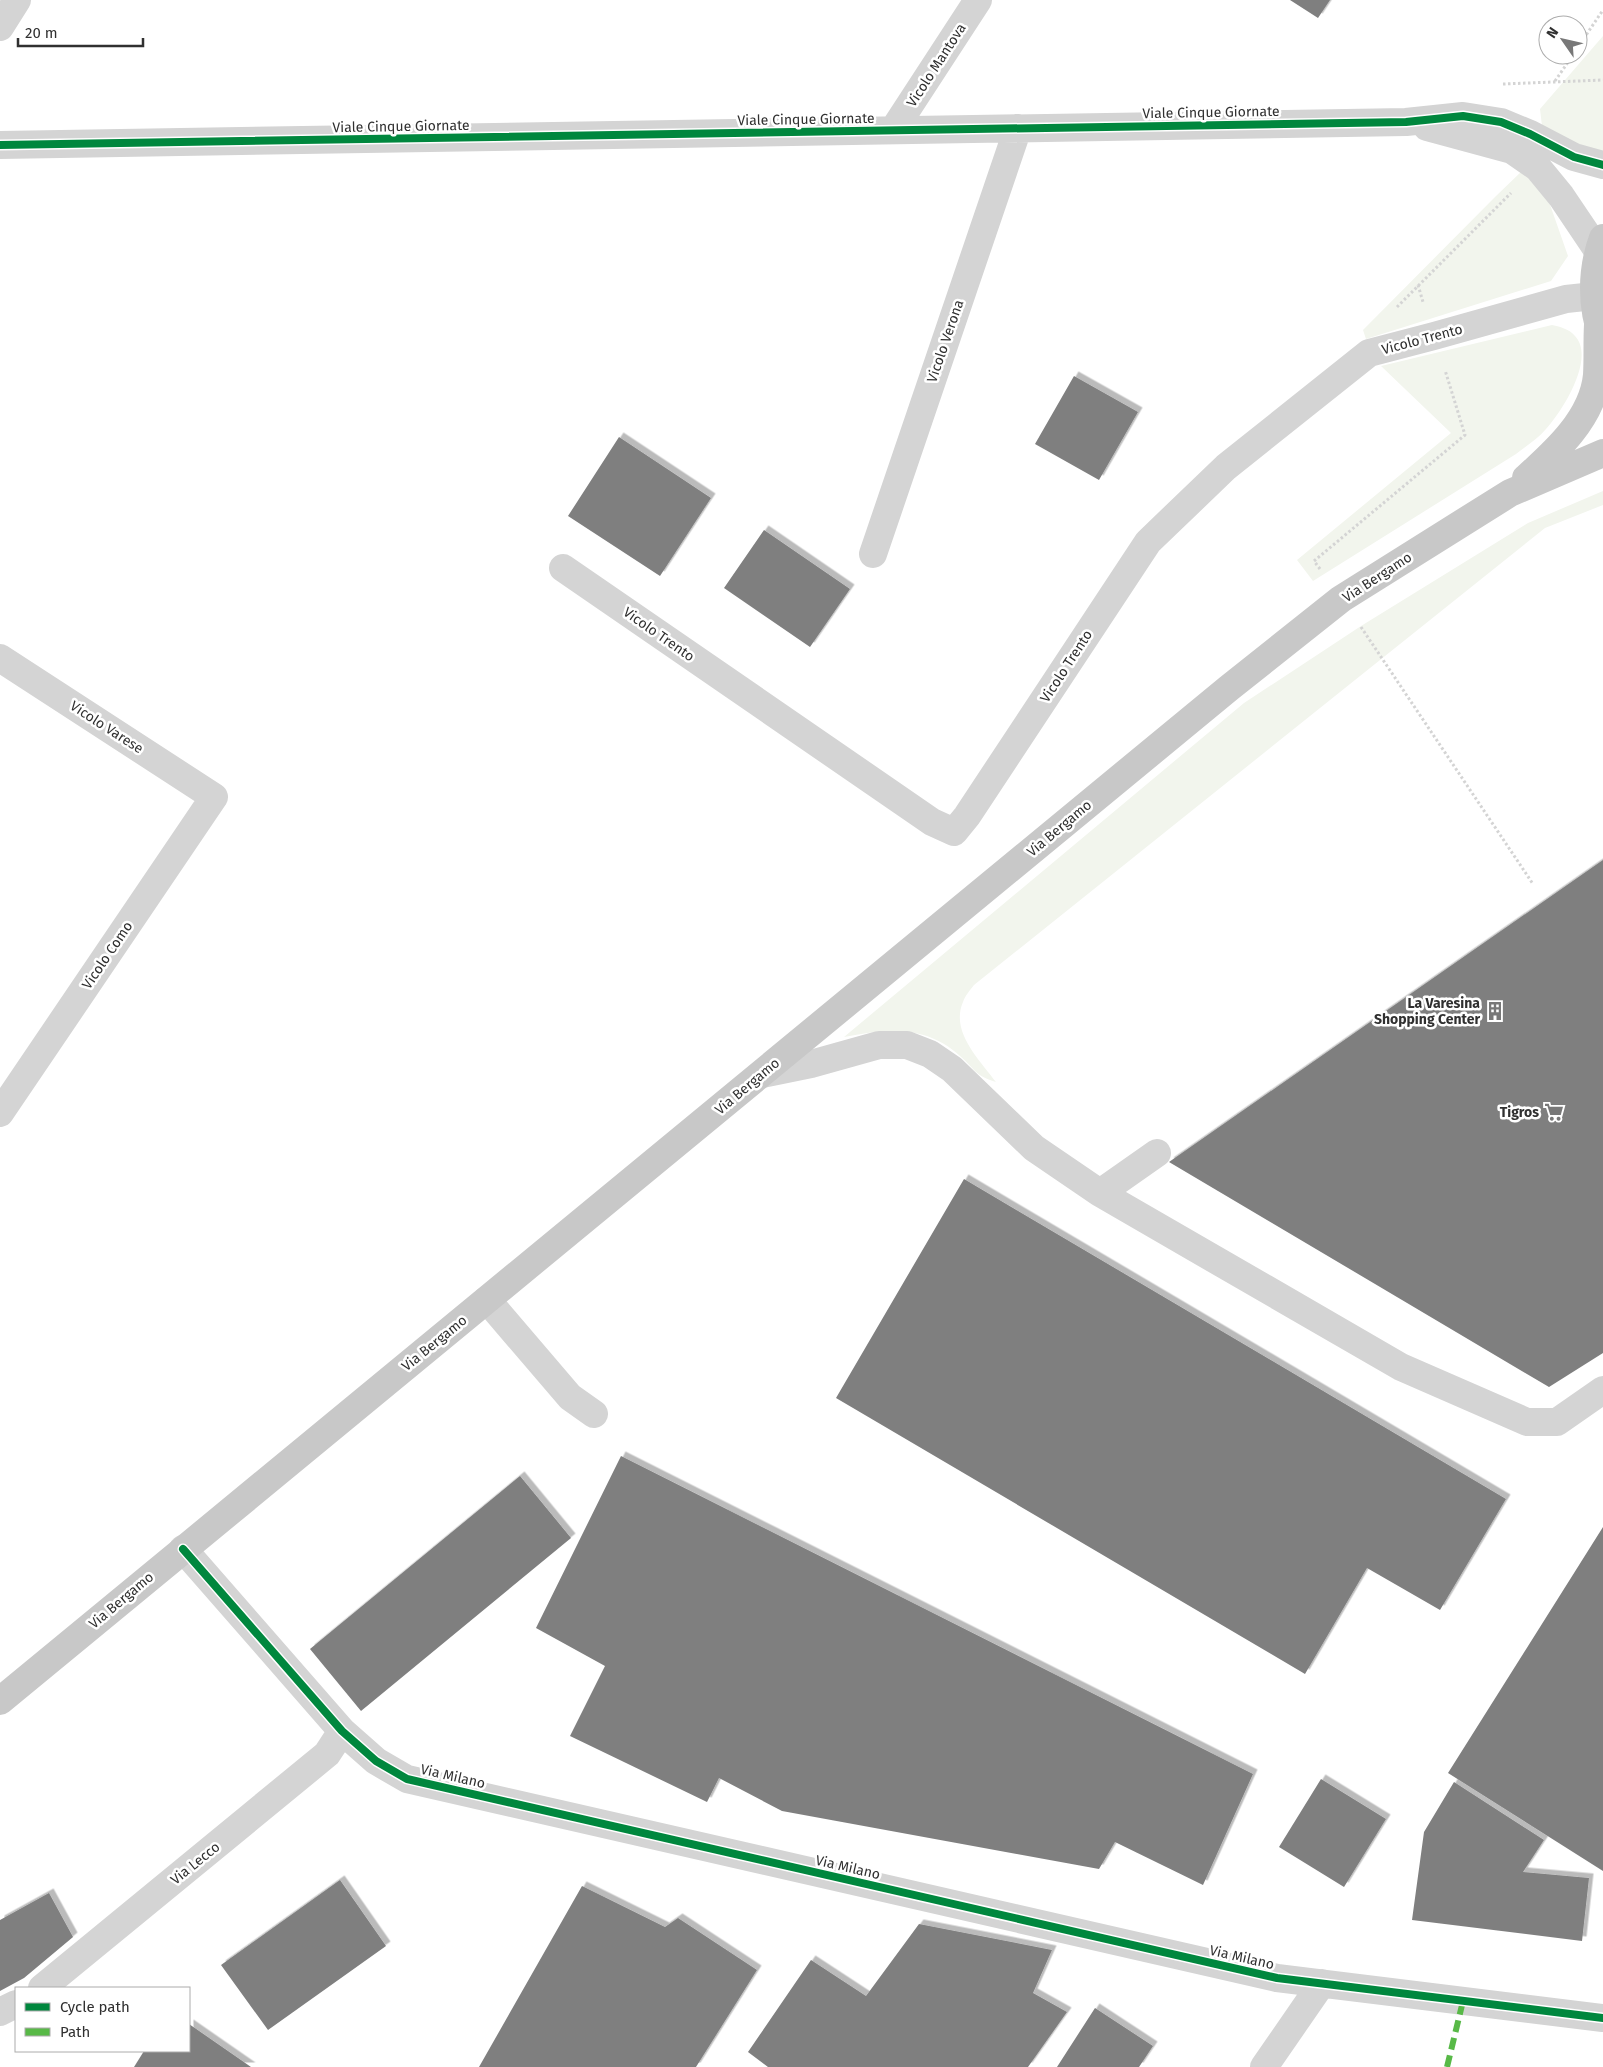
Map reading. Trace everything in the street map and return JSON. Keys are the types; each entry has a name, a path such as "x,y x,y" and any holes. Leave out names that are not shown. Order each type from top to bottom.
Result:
{"main road":[{"name":"Via Bergamo","path":"1510,493 1558,450 1579,422 1590,397 1597,377 1600,332 1594,296 1600,244"},
{"name":"Via Bergamo","path":"0,1701 1229,688 1341,599 1510,493 1603,453"}],"street":[{"path":"0,27 17,0"},
{"name":"Vicolo Mantova","path":"894,130 978,0"},
{"name":"Viale Cinque Giornate","path":"0,145 1406,122 1463,116 1501,122 1530,134 1574,157 1603,165"},
{"name":"Viale Cinque Giornate","path":"1406,122 1458,134 1512,150 1538,168 1600,244"},
{"name":"Vicolo Verona","path":"872,554 1018,128"},
{"name":"Vicolo Trento","path":"563,568 932,822 954,832 967,816 1148,542 1226,467 1369,352 1566,299 1594,296"},
{"name":"Vicolo Varese","path":"0,658 214,797"},
{"name":"Vicolo Como","path":"0,1113 214,797"},
{"path":"762,1074 811,1064 879,1045 907,1045 930,1054 952,1069 1034,1148 1100,1193 1401,1367 1527,1422 1558,1422 1603,1390"},
{"path":"1100,1193 1157,1153"},
{"path":"487,1300 570,1397 594,1414"},
{"name":"Via Milano","path":"183,1549 342,1731 376,1761 407,1779 1267,1976 1603,2018"},
{"name":"Via Lecco","path":"43,1987 327,1754 342,1731"},
{"path":"1264,2067 1322,1984"},
{"path":"0,2012 15,2004"}],"path":[{"path":"1588,32 1603,10"},
{"path":"1555,82 1566,65"}],"shaded area":[{"path":"1603,36 1603,152 1592,151 1542,126 1540,109 1578,65 1588,65 1588,53"},
{"path":"1522,171 1547,196 1568,256 1551,281 1366,339 1363,330"},
{"path":"1552,325 1567,330 1575,336 1580,346 1582,357 1579,371 1568,398 1543,433 1516,454 1313,581 1297,560 1451,433 1381,366"},
{"path":"1603,491 1603,505 1545,528 974,985 963,1002 960,1024 975,1055 996,1082 979,1074 960,1056 933,1038 919,1034 890,1031 844,1037 1244,703 1361,626 1528,523"}],"building":[{"path":"1290,0 1330,0 1318,18"},
{"path":"1074,376 1138,412 1099,480 1035,444"},
{"path":"619,437 711,498 660,576 568,516"},
{"path":"764,530 850,589 810,647 724,588"},
{"name":"La Varesina Shopping Center","path":"1603,860 1603,1353 1549,1387 1169,1162"},
{"path":"964,1179 1506,1499 1440,1610 1367,1568 1305,1674 836,1398"},
{"path":"621,1456 1253,1774 1203,1885 1115,1842 1099,1869 782,1811 719,1778 707,1802 570,1736 605,1666 536,1628"},
{"path":"520,1476 571,1538 361,1711 310,1649"},
{"path":"1603,1527 1603,1871 1448,1773"},
{"path":"1321,1779 1386,1819 1344,1887 1279,1847"},
{"path":"1454,1782 1544,1840 1523,1872 1589,1878 1582,1941 1412,1920 1424,1832"},
{"path":"340,1880 386,1946 268,2030 221,1965"},
{"path":"582,1886 665,1927 678,1918 757,1970 696,2067 479,2067"},
{"path":"49,1893 73,1937 24,1978 0,1991 0,1920"},
{"path":"919,1924 1052,1950 1033,1993 1067,2012 1028,2067 768,2067 748,2052 811,1960 866,1996"},
{"path":"1095,2008 1153,2046 1139,2067 1057,2067"},
{"path":"190,2025 251,2067 134,2067 143,2052 190,2052"}],"marked path":[{"path":"1447,2067 1463,2001"}],"cycle path":[{"path":"0,145 1406,122 1463,116 1501,122 1530,134 1574,157 1603,165"},
{"path":"183,1549 342,1731 376,1761 407,1779 1277,1978 1603,2018"}],"place":[{"name":"La Varesina Shopping Center","path":"1495,1011"},
{"name":"Tigros","path":"1554,1112"}]}
